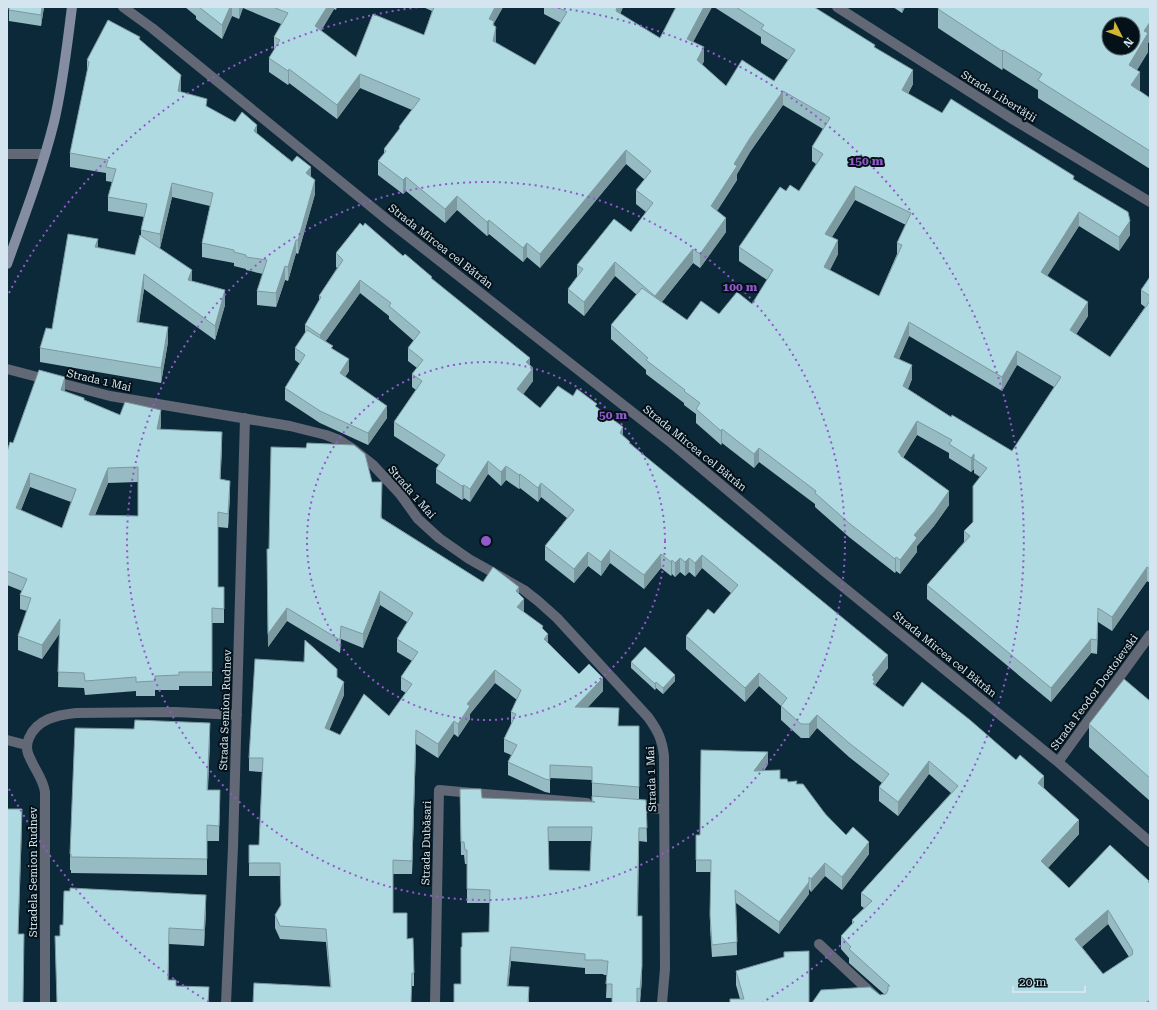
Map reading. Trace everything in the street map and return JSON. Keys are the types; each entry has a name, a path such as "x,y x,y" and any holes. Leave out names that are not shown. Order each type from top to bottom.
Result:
{"street":[{"path":"7,264 45,154 57,110 72,7"},
{"name":"Strada Mircea cel Bătrân","path":"123,7 164,38 390,222 669,441 825,572 1058,762 1150,842"},
{"name":"Strada Libertății","path":"837,7 1014,120 1150,202"},
{"path":"7,154 45,154"},
{"name":"Strada 1 Mai","path":"7,369 110,396 290,426 326,435 339,440 373,465 400,494 418,519 439,538 469,559 524,590 557,618 648,717 657,730 662,742 664,756 665,969 662,1003"},
{"name":"Strada Semion Rudnev","path":"226,1003 233,847 246,418"},
{"name":"Strada Fеodor Dostoievski","path":"1058,762 1150,635"},
{"path":"7,740 26,745 32,732 42,721 61,715 76,713 175,712 237,715"},
{"name":"Stradela Semion Rudnev","path":"26,745 29,757 43,783 45,792 45,1003"},
{"name":"Strada Dubăsari","path":"434,1003 439,790 594,803"},
{"path":"625,806 664,809"},
{"path":"819,944 882,1003"}],"building":[{"path":"9,7 42,7 41,15 9,10"},
{"path":"199,7 230,7 222,25"},
{"path":"273,7 327,7 315,26 356,57 373,14 424,35 434,7 495,7 489,19 494,21 493,25 496,27 493,41 535,65 567,12 557,7 617,7 616,11 660,38 676,7 704,7 687,39 704,47 697,60 726,86 742,60 774,81 795,50 761,29 764,25 736,7 814,7 875,45 874,47 913,70 902,90 942,113 951,99 1074,176 1073,179 1128,212 1130,221 1119,237 1079,212 1041,272 1088,302 1070,330 1110,357 1150,301 1150,569 1147,567 1112,617 1098,608 1097,640 1091,639 1051,688 927,585 970,536 964,531 973,522 973,486 987,468 974,459 974,454 971,458 949,444 952,440 917,421 898,452 901,456 949,491 934,512 914,535 917,538 900,560 896,557 895,559 849,523 815,493 816,491 759,448 754,454 722,429 721,431 696,409 700,403 646,360 648,358 611,325 642,288 687,320 701,301 719,314 737,292 752,304 773,270 739,247 780,187 786,191 790,185 799,191 823,154 812,147 830,118 783,91 750,138 734,164 737,166 711,206 726,218 700,254 693,249 655,296 615,262 584,302 568,289 583,269 577,265 614,219 631,232 653,203 636,190 651,171 626,150 540,254 527,243 523,248 489,220 487,222 457,196 445,209 406,177 403,180 378,161 386,151 384,149 420,99 360,74 337,105 289,69 288,71 269,58 280,40 274,37 288,13","holes":["855,186 911,213 897,243 902,245 879,296 824,267 838,240 825,234","909,322 1002,377 1017,351 1061,377 1012,451 952,415 951,417 903,386 912,365 894,357"]},
{"path":"939,7 1150,7 1150,22 1144,31 1148,33 1141,45 1141,16 1101,16 1101,56 1134,56 1129,65 1140,72 1131,85 1150,98 1150,151 1038,80 1042,74 1003,50 1002,51 938,9"},
{"path":"108,20 140,37 139,39 181,75 178,91 207,99 206,106 235,122 242,112 257,125 254,131 292,162 297,156 311,167 306,173 315,180 298,240 296,240 288,267 285,266 276,293 257,291 267,260 246,257 246,255 234,252 234,250 202,243 213,193 172,183 160,234 141,230 147,204 108,197 116,169 106,167 108,160 70,153 89,62 87,60"},
{"path":"360,223 363,226 365,223 403,256 405,254 432,277 431,278 530,358 526,362 533,368 517,389 540,408 558,386 573,396 577,389 597,404 595,406 623,427 620,433 630,442 629,443 888,655 872,675 874,677 873,680 875,681 873,684 903,707 922,682 970,720 1016,760 1020,755 1044,776 1038,783 1079,820 1041,861 1069,888 1110,845 1149,881 1150,1000 1145,1003 812,1003 821,990 870,987 880,995 886,994 888,986 890,986 849,949 851,947 841,936 854,922 852,920 872,901 861,893 958,786 929,761 898,802 879,787 889,774 849,743 817,715 809,724 801,724 781,706 787,698 759,673 745,688 686,636 708,609 714,614 738,585 702,555 695,563 689,558 685,562 680,558 675,563 672,560 671,562 661,554 644,575 610,550 601,562 588,552 574,569 545,546 574,510 541,483 538,488 520,474 519,475 506,466 501,472 488,461 470,489 464,485 462,486 436,469 445,455 394,422 422,381 412,374 423,360 408,348 420,332 389,306 391,303 360,280 320,335 305,325 321,297 319,296 343,260 336,253","holes":["1108,910 1133,951 1133,954 1103,974 1075,939"]},
{"path":"68,234 98,239 95,247 135,255 140,235 192,270 188,280 225,290 215,326 144,274 137,322 168,327 161,368 40,348 46,328 52,329"},
{"path":"1150,277 1150,296 1141,290"},
{"path":"307,330 333,346 331,348 349,359 340,373 387,406 368,433 320,411 285,388 305,355 295,348"},
{"path":"39,370 65,377 61,390 84,398 84,400 120,415 125,402 161,410 157,429 222,432 220,479 230,481 228,514 218,512 218,587 224,587 224,609 212,608 212,672 179,672 179,675 155,676 155,681 136,682 136,677 85,681 84,673 58,672 60,619 42,645 18,636 31,598 20,595 27,579 7,571 7,452 10,442 13,443","holes":["138,467 138,516 89,515 108,468","30,473 76,489 62,528 16,508"]},
{"path":"307,443 354,445 365,454 372,482 382,482 381,518 483,582 493,567 519,587 516,591 524,599 517,607 543,626 542,628 548,634 544,639 579,674 589,664 603,678 575,707 619,708 618,726 639,726 639,787 592,783 592,767 550,765 550,780 508,762 517,745 504,739 516,714 511,712 521,690 495,670 467,704 470,706 458,724 454,721 438,744 416,730 412,861 393,860 393,913 407,913 407,939 413,938 414,973 412,973 411,1003 253,1003 254,983 331,987 326,929 280,926 275,915 281,905 280,863 249,863 249,845 259,845 263,758 249,758 255,659 304,662 305,640 337,669 337,677 344,682 325,728 340,735 364,694 389,716 412,684 401,677 418,652 397,639 413,613 380,591 363,634 341,626 340,640 287,608 268,634 267,549 269,549 271,447 306,448"},
{"path":"645,647 675,675 663,688 656,682 655,684 631,662"},
{"path":"1124,679 1150,701 1150,778 1089,724"},
{"path":"135,720 210,723 207,790 220,790 219,826 207,825 207,859 71,857 75,728 134,729"},
{"path":"701,750 768,752 754,771 780,770 780,779 787,779 788,782 797,781 796,784 803,784 826,815 846,835 853,827 869,842 842,877 825,863 811,879 809,877 809,882 779,922 735,890 737,942 712,945 710,915 711,860 696,860 696,835 700,835"},
{"path":"460,789 481,789 482,798 595,802 592,801 592,796 646,800 647,828 639,828 637,916 642,916 642,966 640,989 637,988 637,1003 612,1003 612,984 606,984 608,961 585,960 585,954 511,947 507,986 529,987 528,1003 454,1003 454,984 461,984 462,933 489,932 490,890 467,889 467,850 465,850 464,842 461,842","holes":["548,827 592,827 590,871 549,870"]},
{"path":"7,809 22,809 18,934 24,934 23,1003 7,1003"},
{"path":"70,888 206,895 204,930 169,928 168,980 176,980 176,986 209,987 208,1003 57,1003 55,936 60,936 60,925 63,925 64,891 70,891"},
{"path":"809,951 809,1003 730,1003 730,999 744,999 736,971 784,957 784,952"}]}
